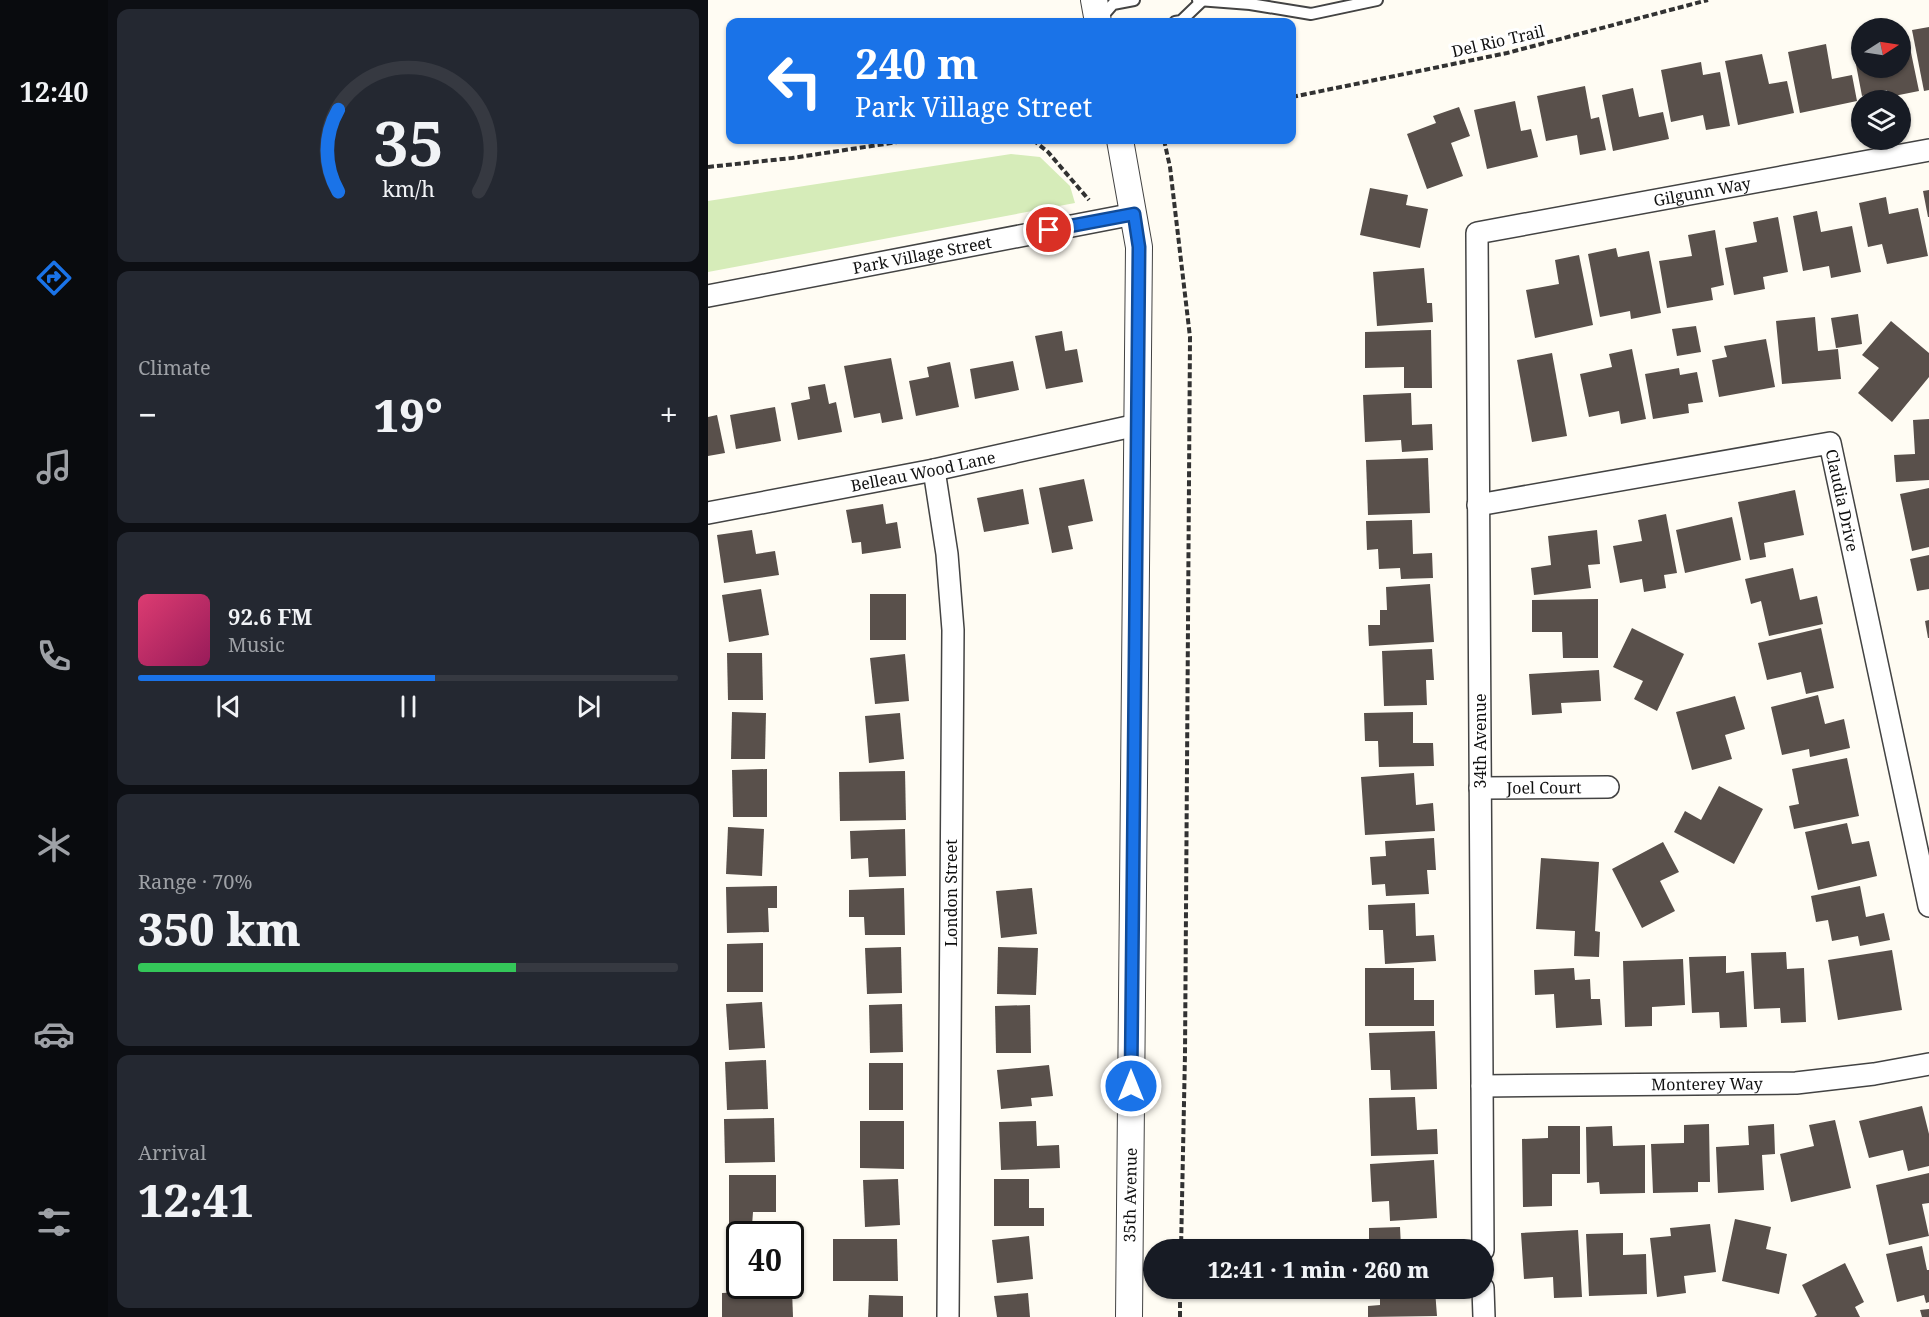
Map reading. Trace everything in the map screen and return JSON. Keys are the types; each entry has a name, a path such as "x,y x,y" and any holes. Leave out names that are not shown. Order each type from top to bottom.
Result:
{"street":[{"path":"1094,0 1097,18"},
{"name":"35th Avenue","path":"1121,144 1139,247 1129,1317"},
{"name":"Gilgunn Way","path":"1477,233 1929,150"},
{"name":"Park Village Street","path":"708,296 1134,214"},
{"name":"34th Avenue","path":"1477,233 1483,1239"},
{"name":"Belleau Wood Lane","path":"708,513 934,470 1137,425"},
{"name":"Claudia Drive","path":"1478,505 1830,443 1929,906"},
{"name":"London Street","path":"934,470 947,554 952,630 948,1317"},
{"name":"Joel Court","path":"1480,788 1608,787"},
{"name":"Monterey Way","path":"1482,1086 1796,1083 1874,1074 1929,1064"},
{"path":"1483,1299 1484,1317"}],"lane":[{"path":"1101,18 1113,4 1134,0"},
{"path":"1184,18 1200,1 1251,4 1311,14 1377,0"}],"path":[{"name":"Del Rio Trail","path":"1296,97 1507,53 1708,0"},
{"path":"708,167 792,158 885,144"},
{"path":"1038,144 1048,152 1106,219"},
{"path":"1165,144 1170,167 1190,337 1185,1054 1181,1239"},
{"path":"1180,1299 1180,1317"}],"green space":[{"path":"1011,154 1040,157 1070,186 1075,203 708,272 708,201"}],"building":[{"path":"1929,27 1929,90 1924,91 1912,30"},
{"path":"1826,44 1832,79 1851,75 1853,78 1855,90 1851,90 1851,102 1800,113 1788,52"},
{"path":"1911,53 1919,91 1861,90 1859,78 1911,78"},
{"path":"1762,54 1769,84 1787,81 1794,113 1738,125 1725,61"},
{"path":"1701,62 1703,75 1720,72 1730,126 1706,130 1703,115 1671,122 1661,70"},
{"path":"1585,86 1591,119 1599,117 1606,150 1580,155 1577,135 1546,141 1537,96"},
{"path":"1633,88 1639,117 1663,112 1669,139 1613,151 1602,95"},
{"path":"1515,101 1521,131 1531,129 1538,157 1487,169 1474,110"},
{"path":"1459,107 1470,136 1451,143 1463,176 1427,189 1407,134 1436,123 1433,116"},
{"path":"1370,188 1408,195 1406,205 1428,209 1420,248 1360,235"},
{"path":"1929,190 1929,217 1928,217 1923,191"},
{"path":"1886,197 1889,214 1918,208 1928,256 1887,264 1882,244 1868,247 1859,203"},
{"path":"1817,211 1821,232 1852,226 1861,272 1831,278 1829,266 1803,271 1793,216"},
{"path":"1778,217 1788,272 1763,277 1765,289 1734,295 1725,248 1757,242 1753,222"},
{"path":"1715,230 1724,285 1711,288 1713,300 1667,308 1659,261 1692,256 1688,235"},
{"path":"1616,248 1618,257 1649,251 1661,313 1631,319 1630,311 1600,317 1588,254"},
{"path":"1579,255 1593,325 1535,338 1526,290 1559,284 1555,260"},
{"path":"1424,268 1427,303 1432,303 1433,322 1377,326 1373,272"},
{"path":"1858,314 1862,344 1836,348 1831,318"},
{"path":"1815,317 1818,351 1838,349 1841,379 1782,384 1776,321"},
{"path":"1891,321 1929,353 1929,377 1892,422 1858,393 1879,368 1862,355"},
{"path":"1696,326 1701,352 1677,356 1672,329"},
{"path":"1431,330 1432,388 1404,388 1404,367 1365,368 1365,332"},
{"path":"1062,331 1065,351 1077,349 1083,382 1046,389 1035,336"},
{"path":"1766,339 1775,387 1719,397 1712,360 1727,357 1724,346"},
{"path":"1632,349 1646,419 1621,424 1619,411 1589,417 1580,374 1612,367 1609,354"},
{"path":"1552,353 1567,436 1532,442 1517,360"},
{"path":"891,358 903,419 882,423 880,413 854,418 844,366"},
{"path":"1013,361 1019,390 975,399 970,369"},
{"path":"950,362 959,407 916,416 909,381 929,377 927,367"},
{"path":"1679,368 1680,375 1697,372 1703,402 1688,404 1689,413 1653,419 1645,374"},
{"path":"825,384 829,404 836,402 842,432 798,440 791,403 810,399 808,387"},
{"path":"1411,393 1412,425 1432,424 1433,450 1402,452 1401,440 1365,442 1363,395"},
{"path":"775,407 781,441 736,449 730,415"},
{"path":"717,415 725,453 708,456 708,417"},
{"path":"1929,419 1929,480 1896,482 1894,455 1915,454 1913,420"},
{"path":"1428,458 1430,513 1368,515 1366,460"},
{"path":"1084,479 1093,521 1068,526 1073,549 1052,553 1039,488"},
{"path":"1929,488 1929,547 1912,551 1900,494"},
{"path":"1023,489 1029,524 984,532 977,498"},
{"path":"1795,490 1804,535 1764,543 1766,557 1750,560 1738,502"},
{"path":"883,504 886,524 897,522 901,548 862,554 861,542 852,543 846,510"},
{"path":"1666,514 1677,573 1664,575 1666,588 1644,592 1642,579 1620,583 1613,546 1642,541 1638,520"},
{"path":"1732,517 1741,560 1685,573 1676,530"},
{"path":"1412,520 1413,554 1432,553 1433,578 1401,579 1400,568 1379,569 1378,549 1367,550 1366,521"},
{"path":"752,530 756,554 775,551 779,575 724,583 717,535"},
{"path":"1597,530 1600,564 1588,565 1591,588 1534,595 1531,568 1551,565 1548,536"},
{"path":"1929,555 1929,589 1917,591 1910,559"},
{"path":"1793,568 1800,600 1817,596 1823,624 1769,636 1761,601 1751,604 1745,579"},
{"path":"1430,584 1434,642 1369,646 1368,625 1380,625 1380,610 1387,610 1386,587"},
{"path":"761,589 769,635 729,642 722,595"},
{"path":"870,594 906,594 906,640 870,640"},
{"path":"1598,599 1598,658 1563,658 1562,632 1532,632 1532,600"},
{"path":"1929,620 1929,638 1928,638 1925,621"},
{"path":"1632,628 1684,654 1657,711 1634,699 1643,681 1613,667"},
{"path":"1821,628 1834,688 1806,694 1801,672 1767,680 1758,643"},
{"path":"1432,649 1434,680 1426,680 1427,705 1384,706 1382,651"},
{"path":"727,653 762,653 763,700 728,700"},
{"path":"905,654 909,701 875,704 870,658"},
{"path":"1599,670 1601,701 1561,703 1562,713 1532,715 1529,674"},
{"path":"1818,695 1825,724 1844,719 1850,748 1810,757 1809,749 1782,755 1771,707"},
{"path":"1735,696 1745,729 1725,735 1732,759 1692,770 1676,712"},
{"path":"732,712 766,713 765,759 731,759"},
{"path":"1413,712 1413,743 1433,743 1434,766 1379,767 1378,741 1365,741 1364,713"},
{"path":"900,713 904,759 869,763 865,716"},
{"path":"1847,758 1859,816 1794,829 1789,806 1799,804 1792,769"},
{"path":"767,769 767,817 733,817 732,770"},
{"path":"905,771 906,820 840,821 839,772"},
{"path":"1414,773 1416,805 1433,803 1435,831 1365,835 1361,777"},
{"path":"1719,786 1763,809 1734,864 1674,832 1685,811 1701,820"},
{"path":"1847,823 1852,844 1869,841 1877,876 1818,890 1805,832"},
{"path":"728,827 764,829 762,876 726,874"},
{"path":"905,829 906,876 869,877 868,858 851,859 850,831"},
{"path":"1434,838 1436,870 1427,870 1429,894 1386,896 1385,884 1372,885 1370,857 1386,856 1385,841"},
{"path":"1663,842 1679,872 1660,881 1675,911 1642,928 1612,869"},
{"path":"1541,858 1599,862 1595,931 1600,932 1599,957 1574,956 1575,931 1536,929"},
{"path":"777,886 777,908 768,908 769,932 727,933 726,887"},
{"path":"1860,886 1866,917 1884,913 1890,940 1860,946 1858,936 1832,941 1828,920 1816,922 1811,896"},
{"path":"904,888 905,935 865,935 864,917 849,917 849,890"},
{"path":"1032,888 1037,934 1001,938 996,891"},
{"path":"1415,903 1416,936 1434,935 1436,961 1385,964 1383,930 1369,930 1368,905"},
{"path":"763,943 763,992 727,992 727,944"},
{"path":"901,947 902,993 867,994 865,948"},
{"path":"998,947 1038,948 1036,995 997,994"},
{"path":"1892,950 1902,1010 1838,1020 1828,960"},
{"path":"1786,952 1787,969 1804,968 1806,1022 1781,1023 1780,1008 1754,1009 1751,953"},
{"path":"1726,956 1726,973 1744,971 1747,1027 1720,1028 1719,1012 1692,1013 1689,957"},
{"path":"1683,959 1685,1005 1652,1007 1652,1026 1625,1027 1623,961"},
{"path":"1365,968 1414,968 1414,1000 1434,1000 1434,1026 1365,1026"},
{"path":"1574,968 1575,980 1590,979 1591,999 1600,999 1602,1025 1556,1028 1554,994 1535,995 1534,970"},
{"path":"762,1002 765,1048 729,1050 726,1004"},
{"path":"902,1004 903,1052 870,1053 869,1005"},
{"path":"1030,1005 1031,1053 996,1053 995,1006"},
{"path":"1435,1031 1437,1089 1391,1090 1390,1070 1371,1070 1369,1033"},
{"path":"766,1060 768,1109 727,1110 725,1062"},
{"path":"869,1063 903,1063 903,1110 869,1110"},
{"path":"1049,1065 1053,1096 1031,1098 1032,1106 1001,1109 997,1070"},
{"path":"1415,1097 1417,1130 1437,1129 1438,1154 1371,1156 1369,1098"},
{"path":"1922,1106 1929,1134 1929,1166 1908,1171 1903,1150 1869,1158 1859,1121"},
{"path":"774,1118 775,1162 725,1163 724,1119"},
{"path":"1835,1120 1851,1188 1791,1202 1780,1154 1814,1146 1809,1125"},
{"path":"860,1121 904,1121 904,1169 860,1168"},
{"path":"1036,1121 1037,1146 1059,1145 1060,1168 1001,1170 999,1122"},
{"path":"1709,1124 1710,1182 1698,1182 1698,1192 1653,1193 1651,1144 1684,1143 1684,1125"},
{"path":"1774,1124 1775,1154 1762,1155 1764,1190 1718,1193 1716,1147 1749,1145 1748,1126"},
{"path":"1548,1126 1580,1126 1580,1174 1552,1174 1552,1206 1523,1207 1522,1139 1548,1138"},
{"path":"1612,1126 1613,1146 1645,1145 1645,1193 1600,1194 1599,1182 1587,1183 1586,1127"},
{"path":"1434,1160 1437,1218 1390,1221 1389,1201 1372,1202 1370,1164"},
{"path":"1929,1173 1929,1203 1922,1204 1929,1236 1889,1245 1876,1185"},
{"path":"729,1175 776,1175 776,1212 753,1212 752,1221 729,1221"},
{"path":"898,1179 900,1225 865,1227 863,1180"},
{"path":"994,1179 1029,1179 1029,1208 1044,1208 1044,1226 994,1226"},
{"path":"1735,1219 1771,1227 1766,1249 1787,1254 1779,1294 1722,1281"},
{"path":"1710,1224 1716,1272 1684,1276 1686,1293 1657,1297 1650,1238 1671,1236 1670,1228"},
{"path":"1400,1227 1401,1239 1369,1239 1369,1228"},
{"path":"1578,1230 1582,1297 1554,1298 1553,1277 1524,1279 1521,1233"},
{"path":"1623,1233 1623,1255 1646,1254 1647,1294 1589,1296 1586,1234"},
{"path":"1029,1236 1033,1279 997,1283 992,1240"},
{"path":"833,1239 897,1239 898,1281 833,1281"},
{"path":"1922,1246 1927,1270 1929,1270 1929,1302 1926,1303 1924,1295 1897,1302 1886,1254"},
{"path":"1845,1263 1864,1302 1855,1307 1860,1317 1814,1317 1817,1315 1802,1285"},
{"path":"722,1293 726,1293 726,1299 792,1299 793,1317 722,1317"},
{"path":"1028,1293 1030,1317 997,1317 994,1296"},
{"path":"869,1295 903,1296 903,1317 868,1317"},
{"path":"1380,1299 1436,1299 1437,1316 1368,1317 1368,1306 1380,1305"},
{"path":"1929,1309 1929,1317 1922,1317 1920,1310"}],"route":[{"path":"1049,230 1134,214 1139,247 1131,1086"}]}
